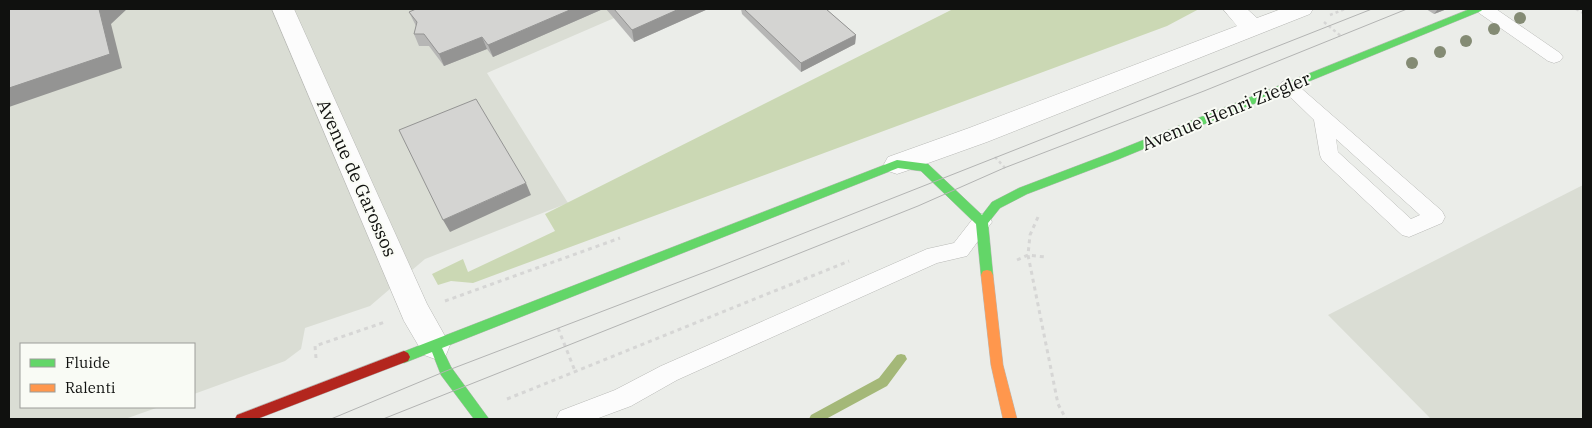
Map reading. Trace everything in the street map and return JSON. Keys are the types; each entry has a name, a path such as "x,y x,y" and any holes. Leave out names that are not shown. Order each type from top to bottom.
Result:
{"street":[{"name":"Avenue de Garossos","path":"283,9 415,312 436,345"},
{"path":"1234,9 1254,28"},
{"path":"242,419 897,164 978,135 1302,9"},
{"name":"Avenue Henri Ziegler","path":"982,222 996,205 1023,191 1478,9"},
{"path":"897,164 924,167 982,222 982,244 990,304 1005,403 1010,419"},
{"path":"436,345 446,371 482,419"}],"lane":[{"path":"1485,9 1554,58"},
{"path":"1288,86 1323,117 1435,217 1409,229 1329,155 1323,117"},
{"path":"568,419 623,398 668,373 934,255 960,250 982,222"}],"path":[{"path":"1330,15 1346,9"},
{"path":"1576,9 1583,13"},
{"path":"978,135 1023,191"},
{"path":"1040,213 1034,223 1028,241 1028,255 1058,404 1066,419"},
{"path":"511,397 854,260"},
{"path":"317,363 315,346 389,320"}],"shaded area":[{"path":"9,9 635,9 487,73 568,203 425,259 370,306 305,328 301,349 285,361 195,394 195,343 20,343 20,408 156,408 125,419 9,419"},
{"path":"1583,185 1583,419 1431,419 1328,315"}],"green space":[{"path":"953,9 1199,9 1167,26 473,283 451,281 438,285 432,274 463,259 468,272 555,231 545,214"}],"building":[{"path":"9,9 99,9 110,54 9,88"},
{"path":"416,9 572,9 488,45 482,37 439,54 424,34 414,34 417,22 409,12"},
{"path":"614,9 679,9 632,30"},
{"path":"744,9 826,9 856,35 801,63"},
{"path":"476,99 526,183 443,220 399,130"}],"waterway":[{"path":"815,419 883,382 901,359"}],"tram line":[{"path":"331,419 446,371 713,269 1372,9"},
{"path":"383,419 918,206 1004,168 1204,91 1407,9"}],"traffic: fast":[{"path":"982,222 996,205 1023,191 1115,156 1478,9"},
{"path":"404,357 897,164 924,167 982,222 987,275"},
{"path":"435,345 446,371 482,419"}],"traffic: slow":[{"path":"987,275 997,365 1010,419"}],"traffic: jam":[{"path":"242,419 404,357"}]}
